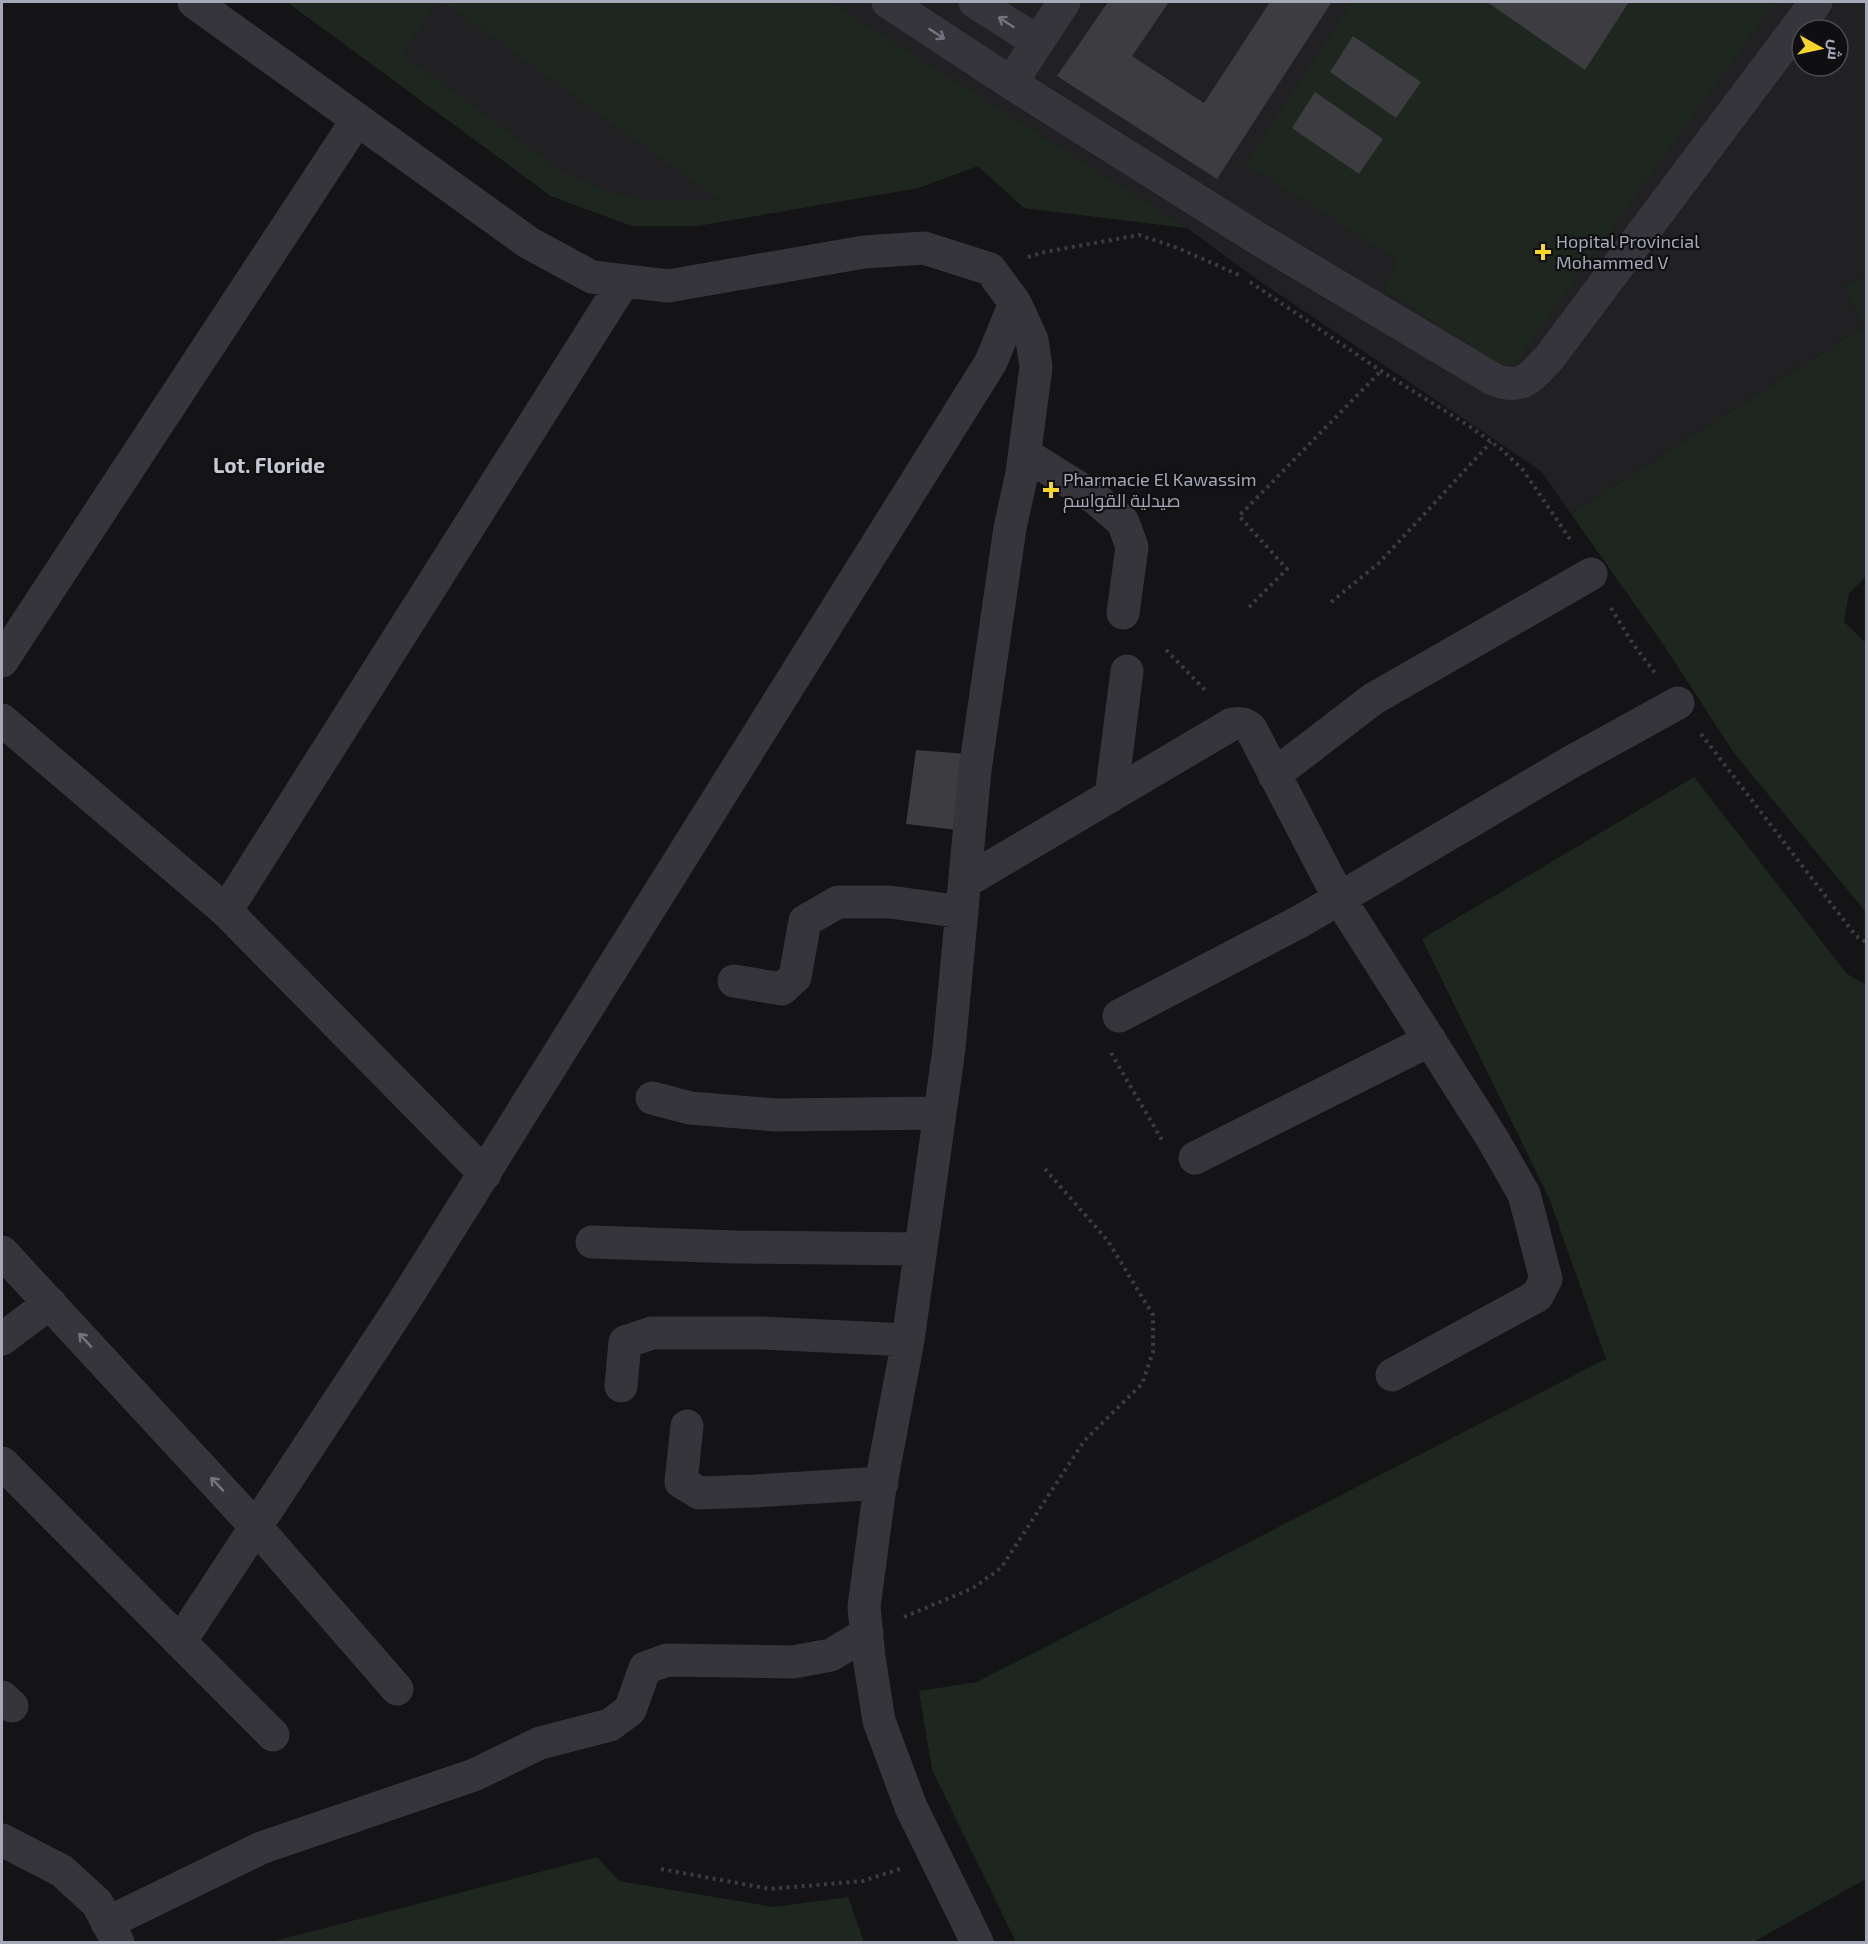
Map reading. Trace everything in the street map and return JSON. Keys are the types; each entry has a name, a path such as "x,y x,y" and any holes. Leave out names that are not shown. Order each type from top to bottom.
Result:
{"street":[{"path":"194,2 529,243 592,278 668,286 864,252 924,248 990,269 1015,303 1032,340 1036,367 1025,454 1010,528 975,770 949,1049 908,1340 882,1483 864,1607 879,1721 911,1808 977,1942"},
{"path":"888,2 1011,83 1257,238 1493,379 1514,385 1529,379 1549,358 1816,2"},
{"path":"975,2 1038,42"},
{"path":"1011,83 1064,2"},
{"path":"2,661 357,120"},
{"path":"226,911 624,281"},
{"path":"180,1642 397,1313 992,362 1015,303"},
{"path":"1025,454 1095,498 1123,522 1132,547 1123,613"},
{"path":"1274,775 1373,699 1591,574"},
{"path":"1111,796 1126,671"},
{"path":"1119,1016 1301,921 1571,762 1678,703"},
{"path":"2,720 226,911 485,1174"},
{"path":"734,981 782,989 795,977 805,921 838,902 890,902 963,897 1111,796 1232,724 1247,725 1340,898 1492,1138 1524,1194 1546,1279 1537,1296 1392,1375"},
{"path":"1196,1158 1430,1040"},
{"path":"652,1098 690,1108 776,1115 940,1113"},
{"path":"592,1242 736,1247 921,1249"},
{"path":"2,1252 256,1527 397,1689"},
{"path":"2,1339 50,1303"},
{"path":"621,1386 625,1342 652,1333 762,1333 908,1340"},
{"path":"687,1426 681,1482 699,1493 882,1483"},
{"path":"2,1463 273,1735"},
{"path":"2,1840 62,1871 97,1903 113,1933 261,1848 474,1775 540,1743 610,1725 630,1710 645,1668 667,1660 793,1662 831,1655 867,1633"}],"path":[{"path":"990,269 1045,252 1139,235 1178,248 1240,276"},
{"path":"1249,282 1491,442 1523,470 1565,531 1633,644 1856,936 1866,942"},
{"path":"1249,607 1287,569 1239,516 1382,371"},
{"path":"1331,602 1379,563 1491,442"},
{"path":"1166,650 1201,685 1232,724"},
{"path":"1119,1016 1107,1031 1110,1051 1167,1150 1176,1158 1185,1160 1196,1158"},
{"path":"867,1633 974,1588 1000,1568 1084,1442 1142,1384 1153,1352 1153,1315 1108,1241 1045,1168"},
{"path":"661,1869 770,1889 863,1881 936,1858"}],"shaded area":[{"name":"Hopital Provincial Mohammed V","path":"287,2 1866,2 1866,275 1844,287 1864,326 1571,514 1541,471 1258,280 1187,228 1024,208 978,166 918,188 697,226 632,226 551,196"},
{"path":"287,2 437,2 402,54 562,172 604,191 651,201 720,201 444,2 830,2 1187,228 1024,208 978,166 918,188 697,226 632,226 551,196"},
{"path":"1352,2 1487,2 1585,69 1629,2 1775,2 1518,359 1506,365 1498,363 1385,290 1397,260 1258,171 1245,165"},
{"path":"1866,275 1866,576 1849,593 1844,622 1866,643 1866,912 1734,753 1665,647 1571,514 1864,326 1844,287"},
{"path":"1694,777 1847,974 1866,985 1866,1879 1753,1942 1016,1942 932,1770 919,1691 977,1682 1606,1359 1549,1198 1422,939"},
{"path":"597,1857 619,1881 774,1907 848,1897 864,1942 271,1942"}],"building":[{"path":"1108,2 1169,2 1132,56 1204,103 1270,2 1331,3 1217,179 1057,76"},
{"path":"1487,2 1629,2 1585,70"},
{"path":"1353,36 1421,82 1396,118 1330,72"},
{"path":"1315,92 1383,139 1359,174 1292,128"},
{"path":"916,750 968,754 958,830 906,824"}],"place":[{"name":"Hopital Provincial Mohammed V","path":"1543,252"},
{"name":"Pharmacie El Kawassim صيدلية القواسم","path":"1051,490"}],"district":[{"name":"Lot. Floride","path":"269,466"}]}
